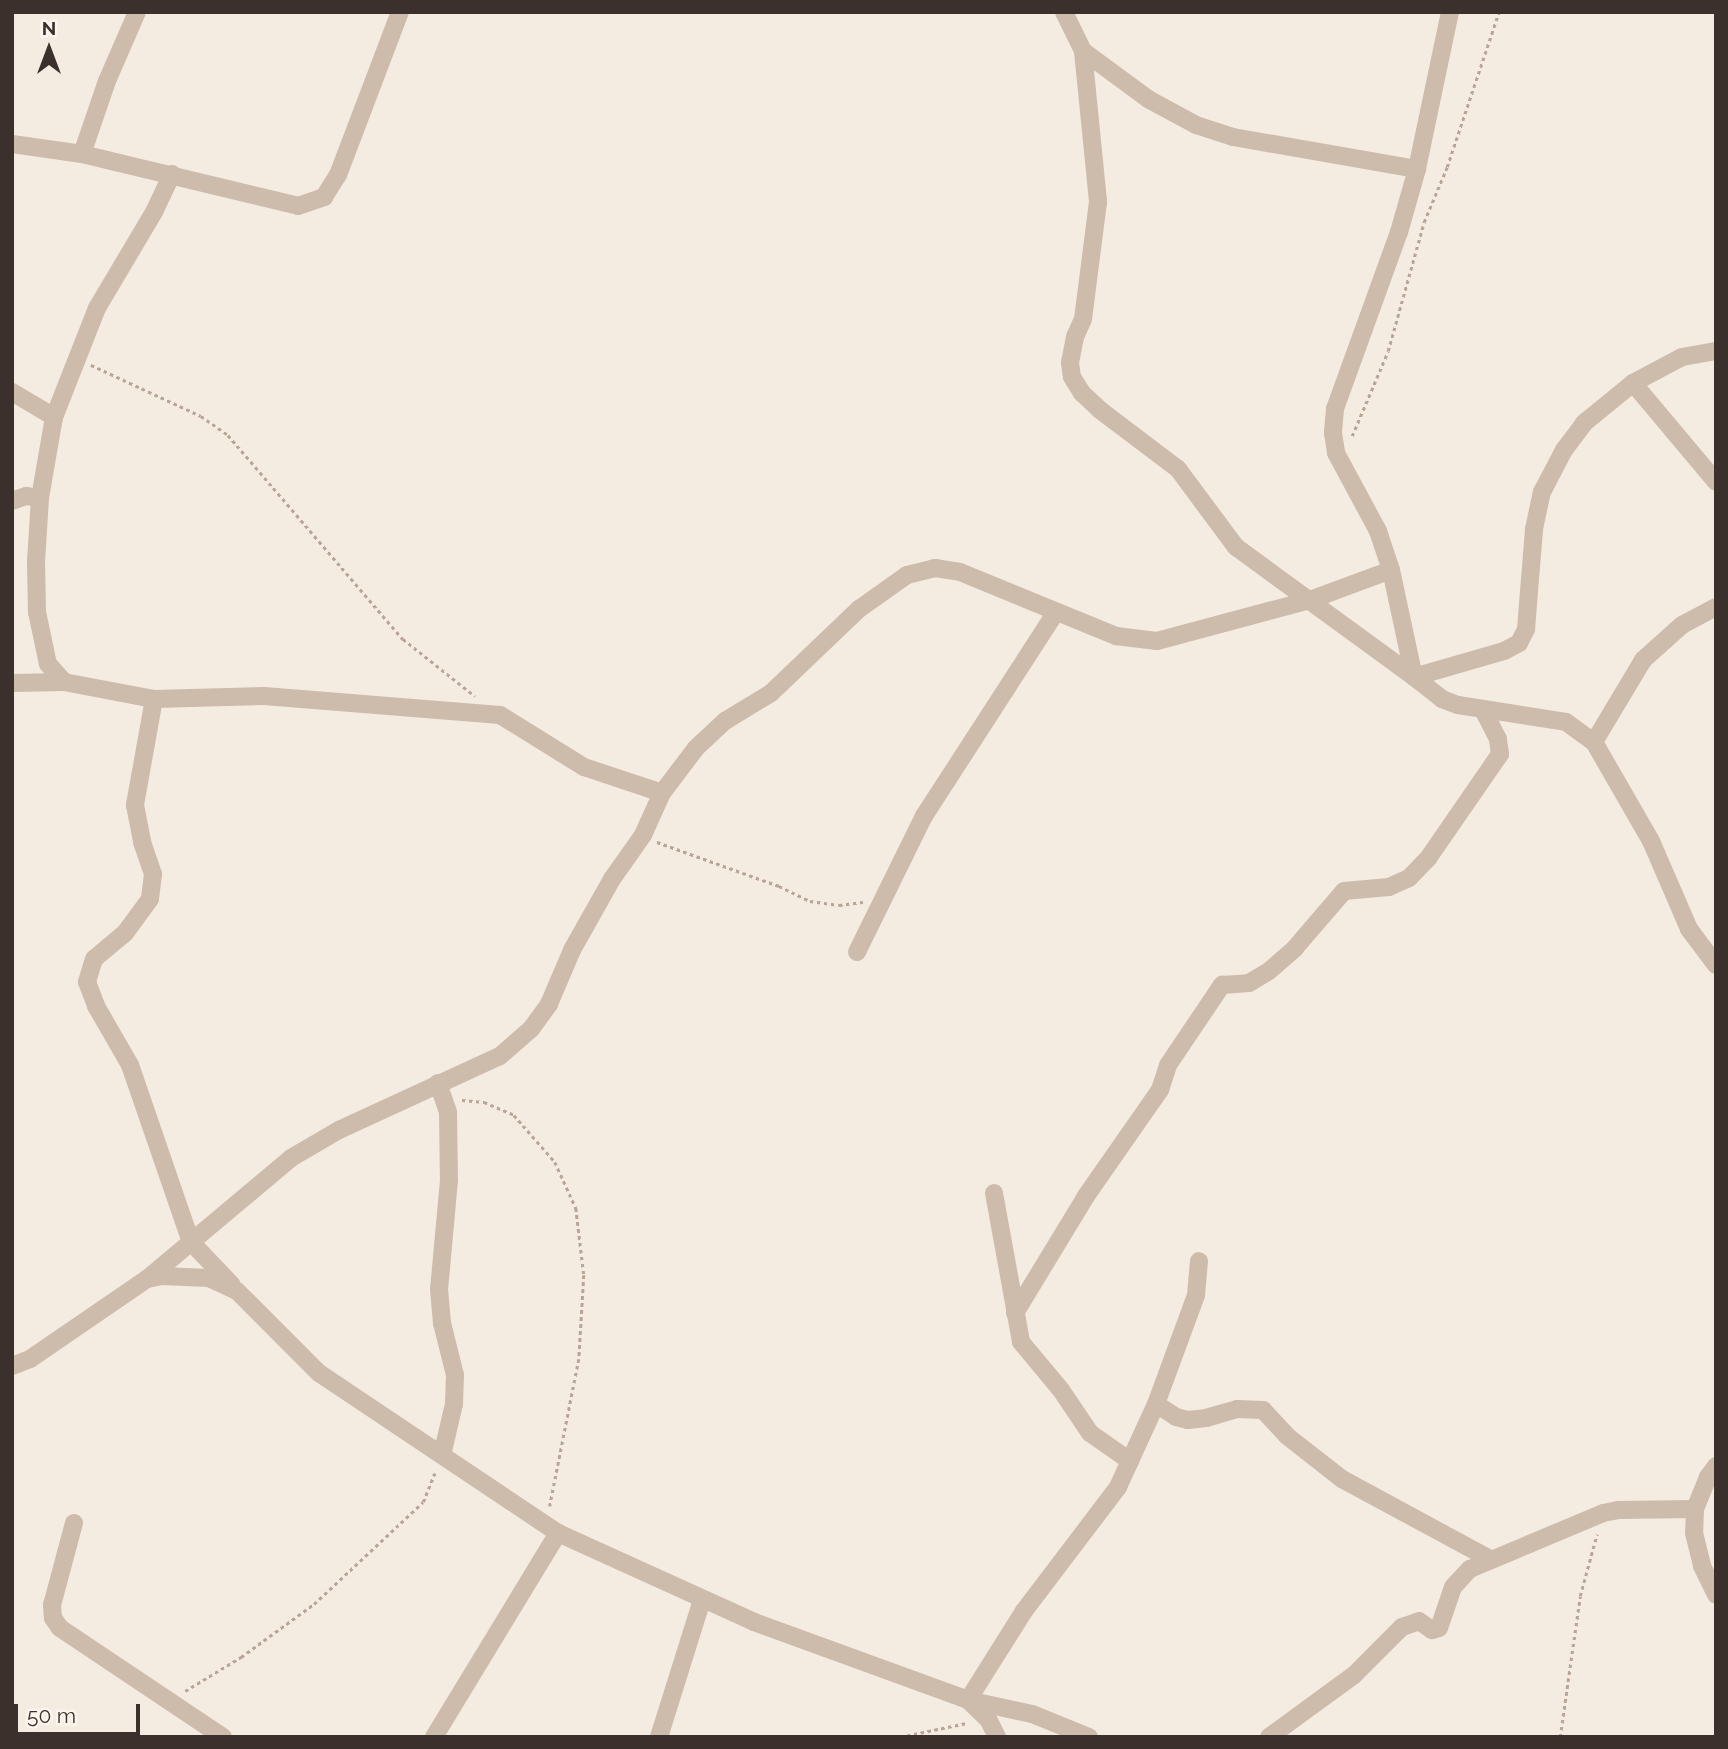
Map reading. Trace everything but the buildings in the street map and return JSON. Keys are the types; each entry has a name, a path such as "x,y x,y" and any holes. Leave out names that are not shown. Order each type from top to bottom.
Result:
{"street":[{"path":"82,154 107,81 137,12"},
{"path":"12,144 82,154 298,206 324,197 338,175 400,12"},
{"path":"1064,12 1083,51 1098,202 1083,319 1075,337 1070,363 1072,377 1082,393 1100,410 1178,469 1236,547 1442,699 1483,710 1566,722 1594,742 1651,841 1689,929 1716,965"},
{"path":"1413,677 1391,570 1378,531 1341,462 1333,433 1335,409 1399,232 1418,169 1450,12"},
{"path":"1083,51 1147,99 1196,125 1233,137 1418,169"},
{"path":"64,682 48,664 37,612 36,561 40,498 54,417 97,308 154,212 172,174"},
{"path":"1413,677 1504,651 1519,643 1526,629 1534,529 1550,471 1584,423 1633,383 1682,358 1716,351"},
{"path":"1633,383 1716,482"},
{"path":"12,392 54,417"},
{"path":"12,500 26,496 40,498"},
{"path":"12,1366 30,1359 147,1279 291,1158 339,1130 441,1091 500,1056 531,1029 549,1004 572,950 612,879 643,835 662,793 696,748 725,721 771,694 859,609 907,575 934,568 960,572 1116,636 1157,641 1310,600 1391,570"},
{"path":"1594,742 1643,660 1682,625 1716,607"},
{"path":"857,952 924,816 1056,612"},
{"path":"12,683 64,682 153,699 264,696 500,715 584,767 662,793"},
{"path":"153,699 135,805 142,842 153,874 150,899 125,933 94,959 87,982 96,1006 130,1065 191,1242 319,1373 551,1528 754,1622 968,1700 1032,1714 1090,1737"},
{"path":"1015,1313 1086,1196 1160,1090 1168,1065 1222,985 1249,983 1269,971 1295,948 1345,891 1389,887 1409,878 1429,857 1500,754 1498,739 1483,710"},
{"path":"441,1091 448,1112 449,1180 439,1289 442,1323 455,1375 454,1404 442,1455"},
{"path":"995,1194 1021,1342 1061,1390 1090,1433 1129,1461"},
{"path":"968,1700 1024,1611 1118,1487 1156,1404 1196,1295 1199,1261"},
{"path":"147,1279 161,1276 209,1278 237,1291"},
{"path":"1156,1404 1176,1417 1188,1420 1237,1409 1263,1410 1287,1436 1342,1479 1490,1559"},
{"path":"1716,1466 1707,1477 1695,1509 1694,1533 1702,1566 1716,1595"},
{"path":"1269,1737 1354,1675 1402,1626 1419,1621 1432,1630 1439,1629 1453,1587 1470,1569 1603,1513 1618,1510 1695,1509"},
{"path":"74,1523 52,1605 53,1619 60,1628 223,1737"},
{"path":"434,1737 551,1528"},
{"path":"659,1737 702,1600"},
{"path":"968,1700 988,1720 997,1737"}],"path":[{"path":"1341,462 1388,351 1423,222 1447,167 1499,12"},
{"path":"79,359 201,416 228,435 403,639 500,715"},
{"path":"643,835 674,851 779,886 810,901 839,905 886,895"},
{"path":"441,1091 484,1102 514,1115 555,1161 576,1208 584,1275 579,1359 554,1494 551,1528"},
{"path":"170,1700 241,1657 314,1604 423,1502 442,1455"},
{"path":"1560,1737 1580,1596 1603,1513"},
{"path":"900,1737 988,1720"}]}
